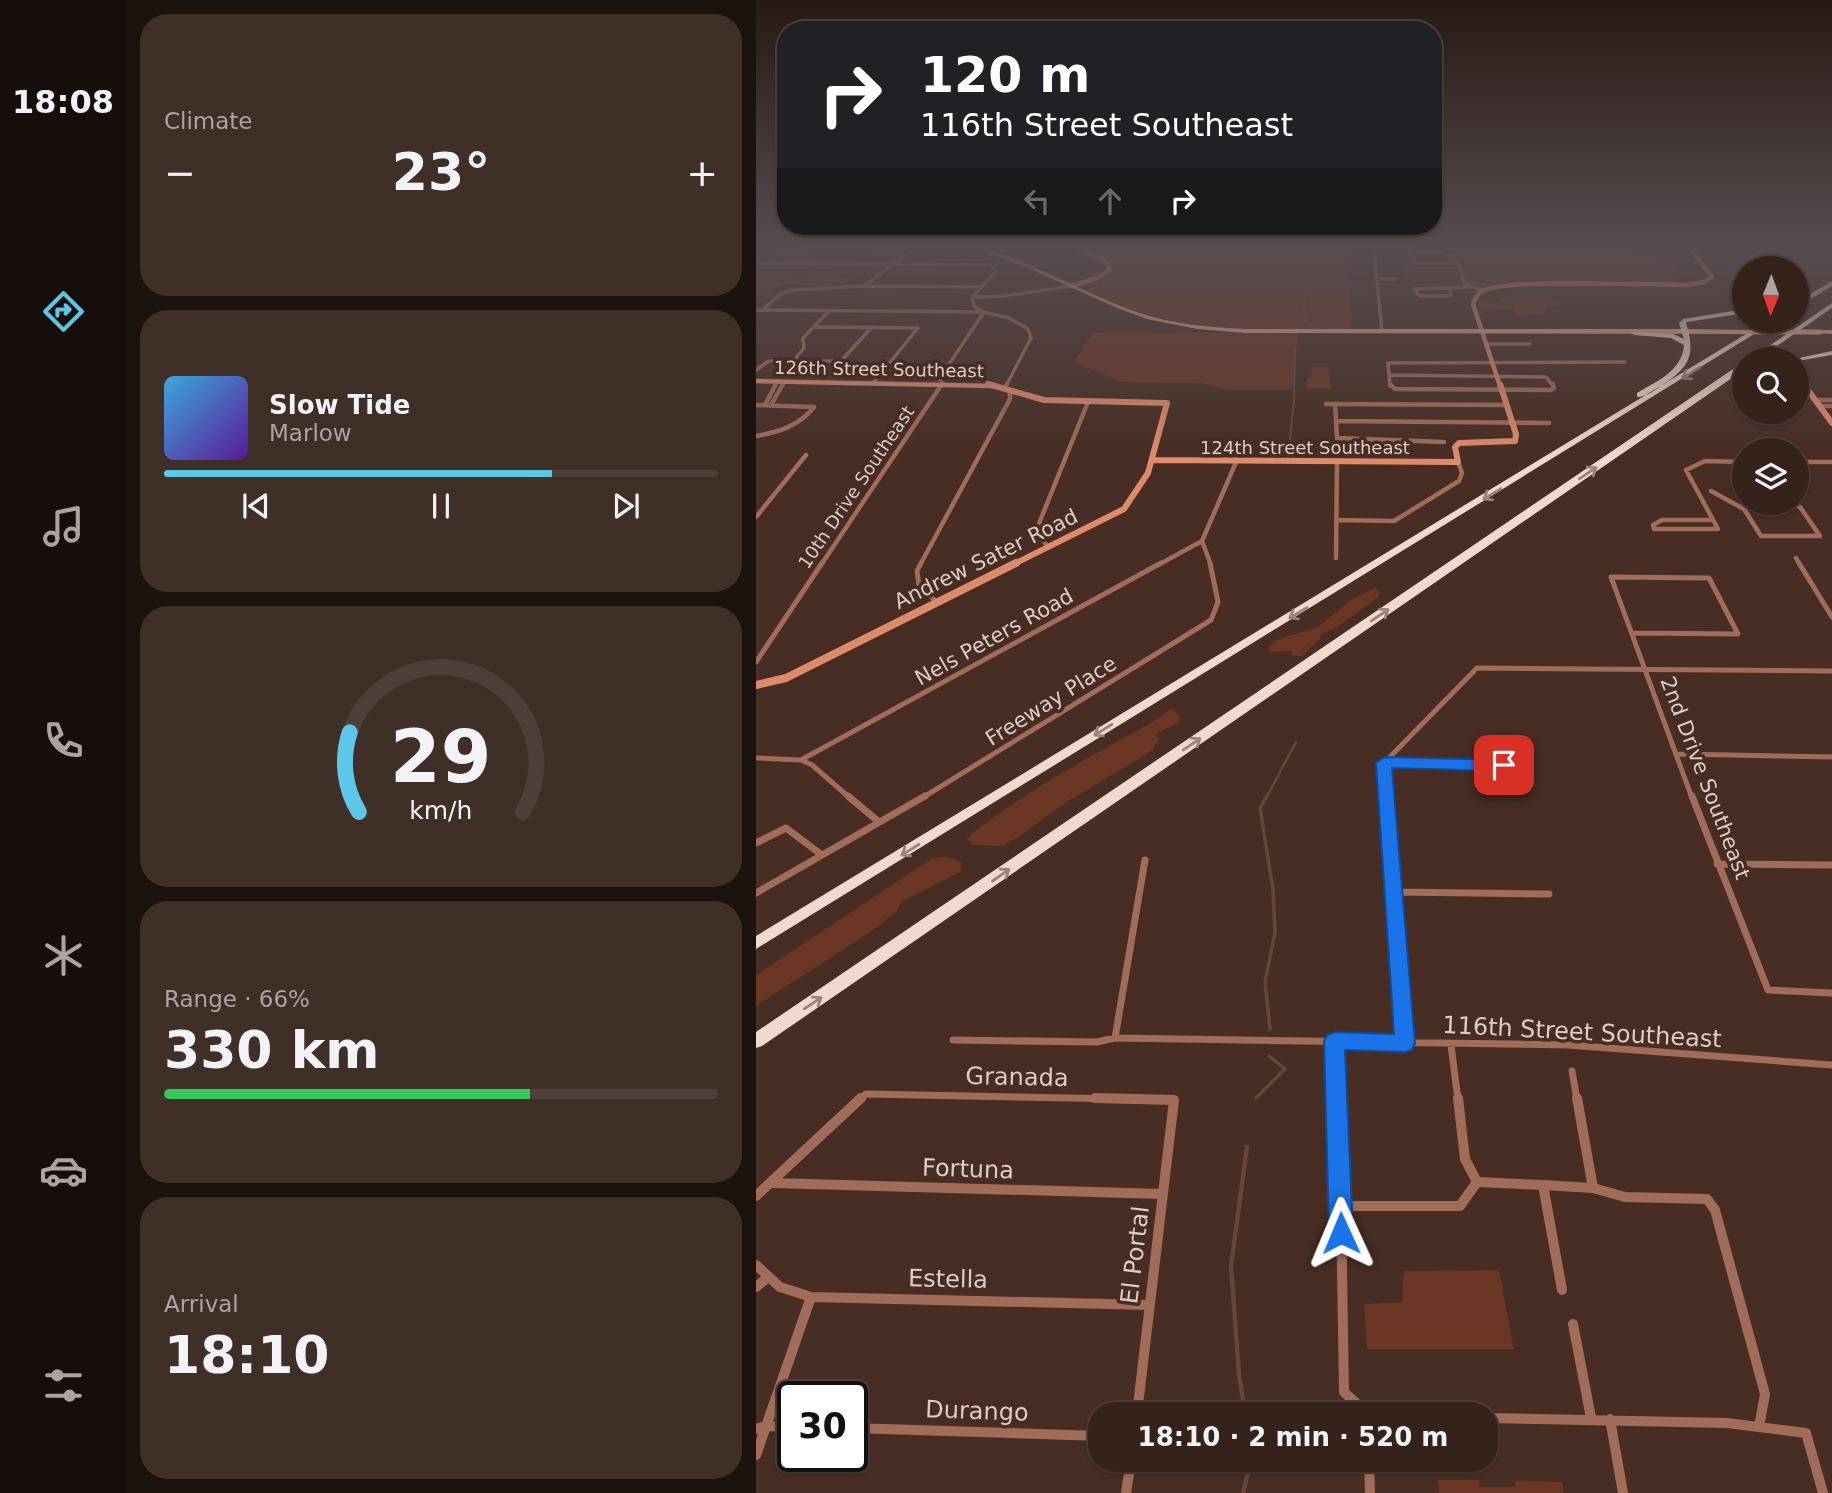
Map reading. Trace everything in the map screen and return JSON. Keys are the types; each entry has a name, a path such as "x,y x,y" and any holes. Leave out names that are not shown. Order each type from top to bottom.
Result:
{"highway":[{"path":"1550,459 1604,418 1673,373 1686,358 1688,344 1682,323 1694,318"},
{"path":"1771,347 1813,318"},
{"path":"1634,333 1673,336 1688,344"},
{"path":"756,943 1753,333"},
{"path":"1809,357 1832,353"},
{"path":"756,1041 1732,374"},
{"path":"1691,403 1705,399 1732,383"}],"main road":[{"path":"1149,318 1245,331 1832,332"},
{"path":"1480,331 1684,331"},
{"path":"1564,333 1597,331"}],"street":[{"path":"793,361 804,348 803,338 823,318"},
{"name":"10th Drive Southeast","path":"756,662 943,383 939,379 980,318"},
{"path":"938,603 918,588 917,571 1006,407 1010,393 1005,388 1029,345 1030,333 1022,323 1004,318"},
{"path":"1380,318 1382,331"},
{"path":"1337,520 1394,521 1459,481 1462,473 1455,447 1459,443 1517,439 1493,361 1476,318"},
{"path":"814,327 918,328 873,383"},
{"path":"756,370 769,361 841,360 872,327"},
{"path":"1486,344 1530,344"},
{"path":"1390,375 1546,377 1553,389 1395,389 1390,387 1388,363 1625,362"},
{"name":"126th Street Southeast","path":"756,381 986,384 1044,400 1167,403"},
{"path":"765,405 781,382"},
{"path":"771,405 781,382"},
{"path":"1809,392 1831,420"},
{"path":"1817,403 1832,400"},
{"path":"1049,547 1042,540 1038,526 1088,402"},
{"name":"Andrew Sater Road","path":"756,685 786,678 1124,509 1142,489 1167,403"},
{"path":"1817,403 1832,406"},
{"path":"1326,404 1507,405"},
{"path":"1335,404 1336,436 1341,439 1444,442"},
{"path":"756,405 814,407 796,425 756,436"},
{"path":"1336,421 1549,423"},
{"path":"756,517 806,455"},
{"name":"124th Street Southeast","path":"1152,460 1458,462"},
{"path":"1202,541 1237,460"},
{"path":"1336,558 1337,461"},
{"path":"1713,520 1662,520 1653,525 1654,529 1717,529 1713,520 1686,470 1692,463 1732,462"},
{"path":"1809,462 1831,462"},
{"path":"1711,491 1732,502"},
{"path":"1748,515 1761,536 1820,536 1806,515"},
{"name":"Nels Peters Road","path":"801,760 1202,541"},
{"name":"Freeway Place","path":"756,892 879,821 1211,620 1218,611 1220,601 1202,541"},
{"path":"1796,558 1832,617"},
{"name":"2nd Drive Southeast","path":"1632,633 1738,634 1709,578 1611,577 1717,864 1768,990 1832,993"},
{"path":"1405,1043 1384,763 1477,668 1832,671"},
{"path":"1677,754 1832,757"},
{"path":"756,758 801,760 811,765 879,821"},
{"path":"1384,763 1528,765"},
{"path":"756,843 786,828 822,855"},
{"path":"1115,1038 1145,860"},
{"path":"1717,864 1832,865"},
{"path":"1395,892 1549,894"},
{"name":"116th Street Southeast","path":"953,1040 1097,1042 1115,1038 1568,1045 1832,1065"},
{"path":"1335,1041 1344,1392 1355,1402"},
{"path":"1451,1045 1465,1159 1476,1182"},
{"path":"1572,1070 1593,1188"},
{"name":"Granada","path":"773,1183 808,1145 860,1098 873,1093 1174,1100"},
{"name":"El Portal","path":"1138,1402 1174,1100"},
{"path":"1341,1206 1460,1206 1476,1182"},
{"path":"1476,1182 1593,1188 1625,1197 1707,1199 1715,1210 1765,1394 1759,1427"},
{"path":"756,1196 773,1183"},
{"name":"Fortuna","path":"773,1183 1163,1194"},
{"path":"1543,1185 1562,1290"},
{"name":"Estella","path":"756,1265 766,1279 794,1293 811,1297 1150,1305"},
{"path":"756,1287 766,1279"},
{"path":"756,1455 761,1427 811,1297"},
{"path":"1573,1324 1591,1418"},
{"path":"1498,1418 1727,1423 1805,1433 1823,1493"},
{"path":"1609,1419 1623,1493"},
{"name":"Durango","path":"868,1429 1088,1436"},
{"path":"1126,1493 1129,1472"},
{"path":"1369,1472 1370,1493"}],"shaded area":[{"path":"1150,318 1351,318 1352,331 1220,329"},
{"path":"1093,333 1298,333 1292,390 1228,390 1202,383 1121,382 1074,362"},
{"path":"1312,367 1328,367 1331,389 1306,389"},
{"path":"1375,588 1380,592 1378,597 1339,626 1320,635 1320,639 1302,656 1293,656 1291,651 1271,652 1268,648 1276,640 1318,627 1352,599"},
{"path":"1172,708 1180,716 1179,722 1155,735 1159,739 1152,751 1065,803 1017,838 1002,846 972,845 967,838 1039,787"},
{"path":"953,858 962,864 960,872 901,902 897,912 870,932 756,1006 756,975 931,859"},
{"path":"1499,1270 1514,1349 1367,1349 1364,1304 1402,1302 1404,1271"},
{"path":"1438,1480 1479,1480 1480,1487 1515,1487 1515,1481 1562,1482 1564,1493 1439,1493"}],"waterway":[{"path":"1304,318 1310,325"},
{"path":"1288,458 1294,400 1295,347"},
{"path":"1266,798 1296,742"},
{"path":"1267,796 1260,808 1273,890 1275,933 1265,982 1270,1029"},
{"path":"1256,1098 1285,1069 1269,1056"},
{"path":"1244,1402 1239,1374 1231,1266 1247,1147"},
{"path":"1243,1493 1248,1472"}],"route":[{"path":"1341,1233 1335,1041 1405,1043 1384,763 1504,765"}]}
